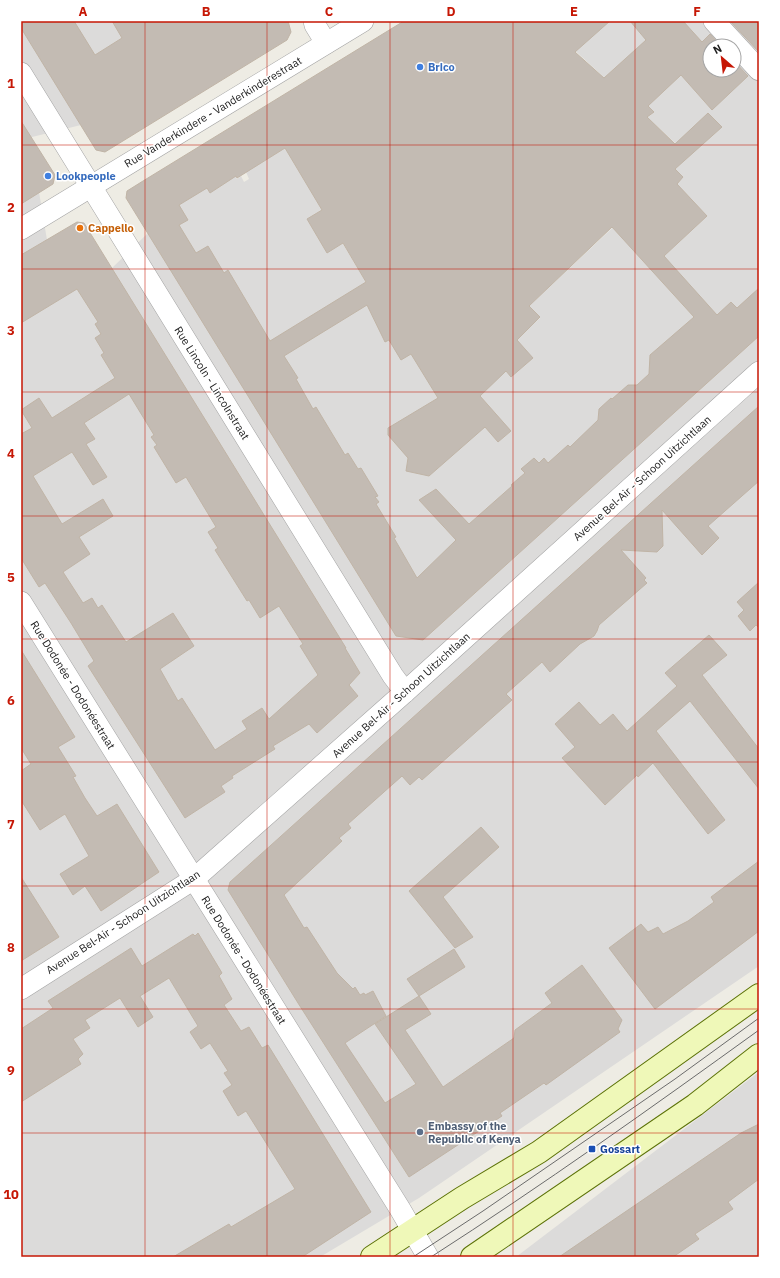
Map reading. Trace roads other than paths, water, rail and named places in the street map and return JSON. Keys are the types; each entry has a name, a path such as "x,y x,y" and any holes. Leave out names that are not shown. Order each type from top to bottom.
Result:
{"main road":[{"path":"372,1257 462,1198 539,1152 759,994"},
{"path":"472,1257 695,1105 759,1056"}],"street":[{"path":"314,21 326,44"},
{"name":"Rue Vanderkindere - Vanderkinderestraat","path":"21,229 363,21"},
{"path":"714,21 759,70"},
{"name":"Rue Lincoln - Lincolnstraat","path":"21,73 384,663 405,692"},
{"name":"Avenue Bel-Air - Schoon Uitzichtlaan","path":"21,989 194,879 405,692 759,372"},
{"name":"Rue Dodonée - Dodonéestraat","path":"21,602 428,1257"}],"tram line":[{"path":"413,1257 483,1211 675,1079 759,1018"},
{"path":"431,1257 596,1146 759,1030"}],"place":[{"name":"Brico","path":"420,67"},
{"name":"Lookpeople","path":"48,176"},
{"name":"Cappello","path":"80,228"},
{"name":"Embassy of the Republic of Kenya","path":"420,1132"},
{"name":"Gossart","path":"592,1149"}]}
